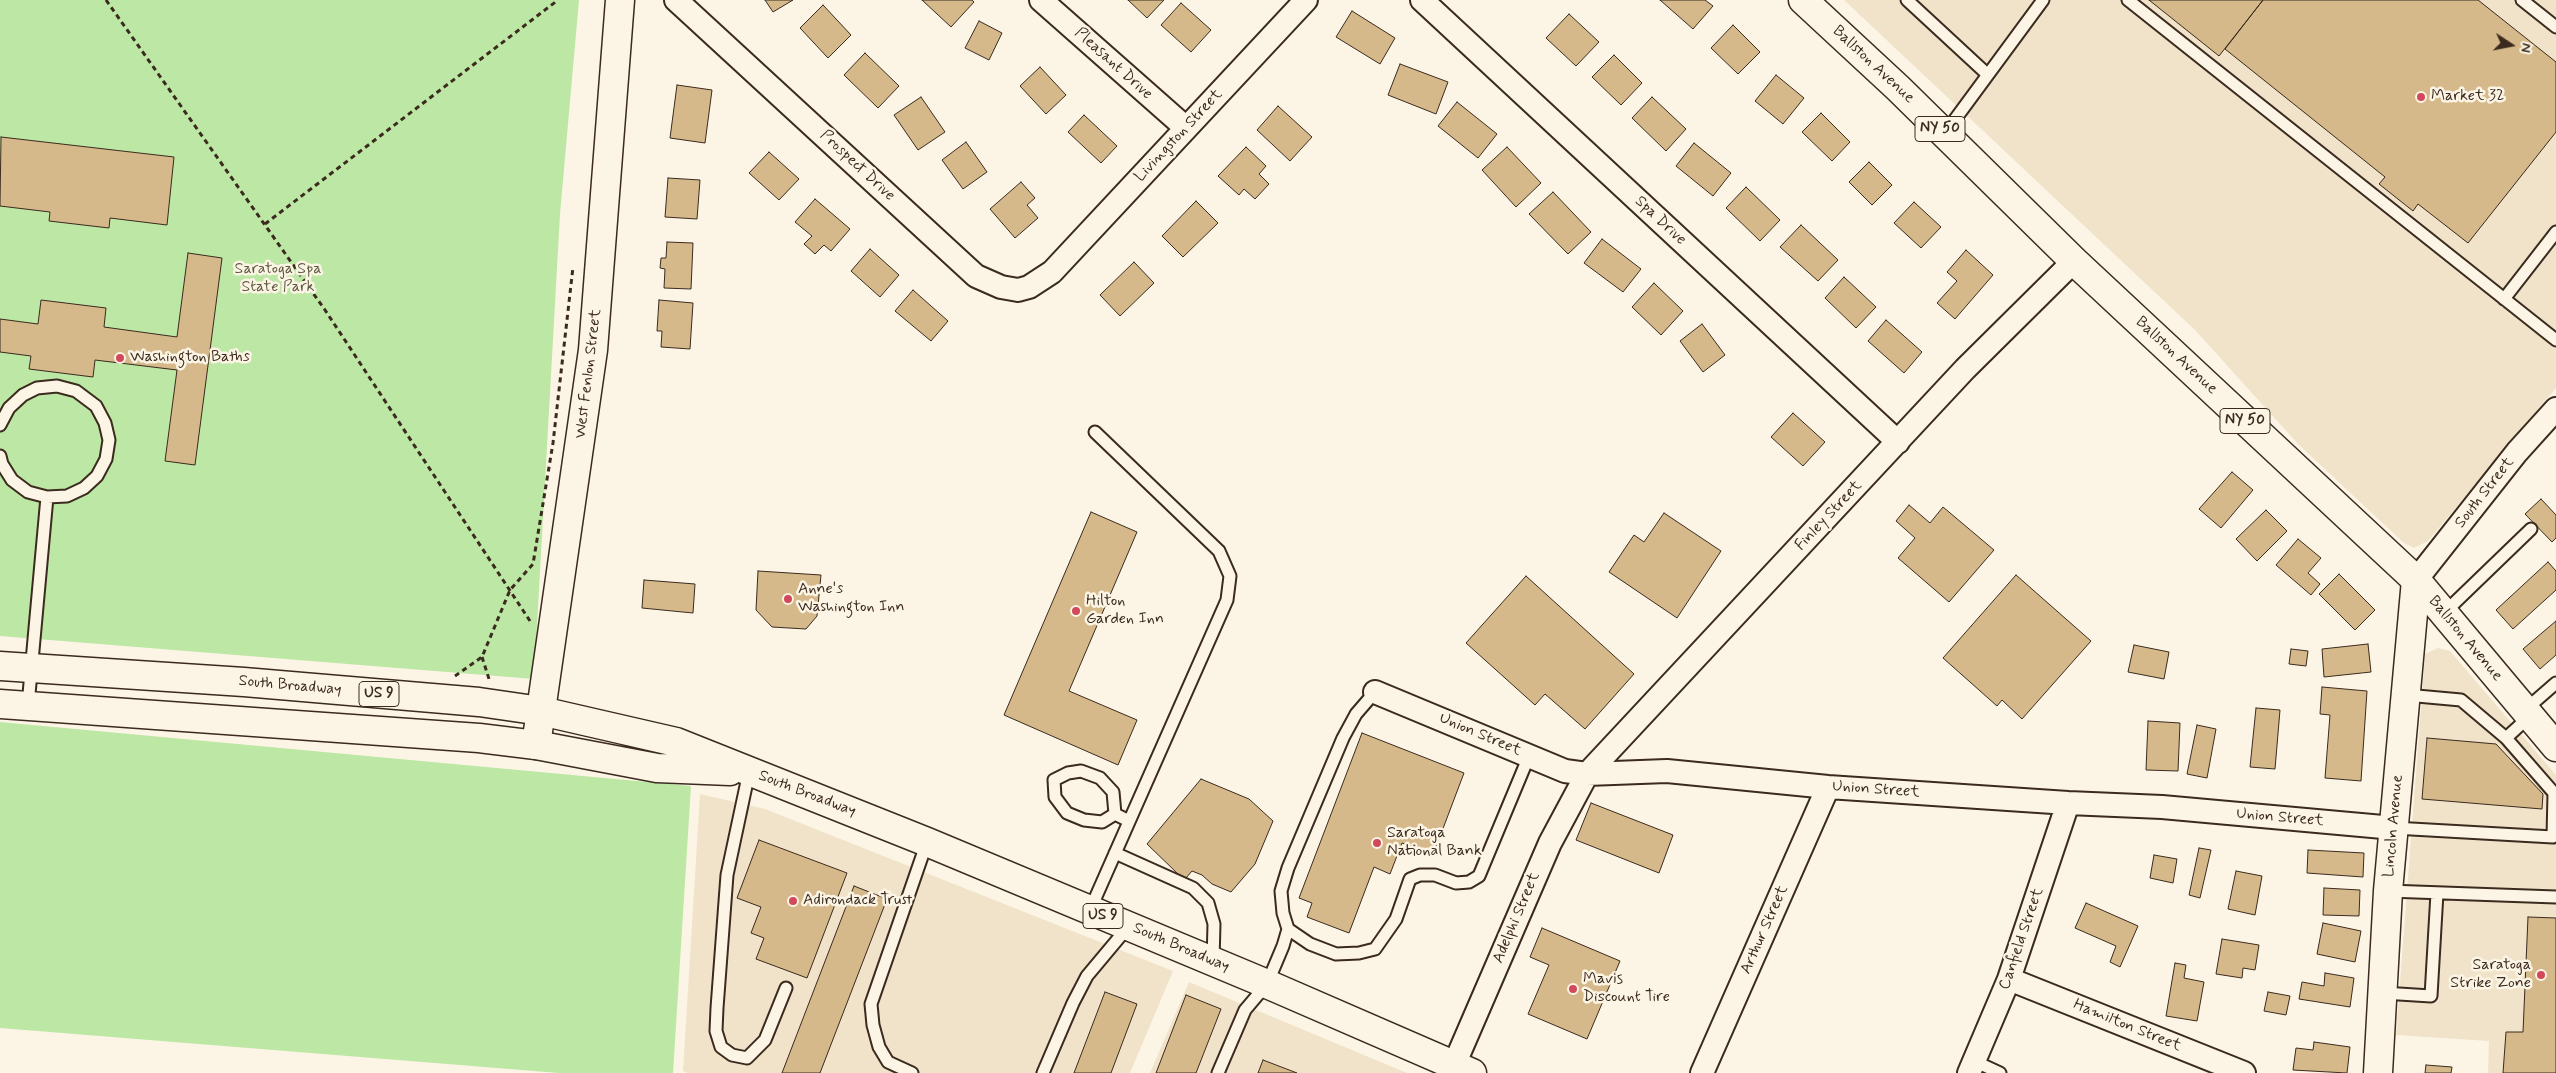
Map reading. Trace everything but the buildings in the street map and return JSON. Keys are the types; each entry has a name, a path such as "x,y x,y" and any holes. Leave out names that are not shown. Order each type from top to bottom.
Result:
{"main road":[{"name":"West Fenlon Street","path":"536,745 593,350 620,0"},
{"name":"Ballston Avenue","path":"1803,0 1944,133 2074,261 2416,580 2556,747"},
{"name":"Lincoln Avenue","path":"2378,1073 2388,892 2416,580"},
{"name":"South Broadway","path":"0,666 479,702 541,711 676,742 749,772 813,794 1213,961 1463,1069"},
{"name":"South Broadway","path":"0,704 479,738 536,745 657,768 749,772"}],"street":[{"name":"Prospect Drive","path":"676,0 976,276 1001,288 1018,290 1029,287 1052,272"},
{"name":"Pleasant Drive","path":"1041,0 1186,128"},
{"name":"Livingston Street","path":"1052,272 1306,0"},
{"name":"Spa Drive","path":"1422,0 1898,442"},
{"name":"Finley Street","path":"1587,774 1965,369 2074,261"},
{"name":"South Street","path":"2416,580 2517,452 2556,409"},
{"name":"Union Street","path":"1375,692 1565,771 1587,774 1667,771 1828,787 2068,803 2162,807 2394,828"},
{"name":"Adelphi Street","path":"1463,1069 1550,843 1587,774"},
{"name":"Arthur Street","path":"1702,1073 1828,787"},
{"name":"Canfield Street","path":"1972,1067 2009,979 2068,803"},
{"name":"Hamilton Street","path":"2009,979 2244,1073"}],"lane":[{"path":"1907,0 1987,74"},
{"path":"1944,133 2043,0"},
{"path":"2128,0 2556,340"},
{"path":"2522,0 2556,28"},
{"path":"2504,299 2556,232"},
{"path":"0,425 9,408 23,394 37,388 57,386 76,391 96,406 106,423 109,440 106,459 97,476 84,488 67,496 47,498 28,492 12,480 1,461"},
{"path":"1090,910 1227,600 1230,576 1219,551 1095,432"},
{"path":"28,705 47,498"},
{"path":"2444,613 2531,529"},
{"path":"2506,738 2556,683"},
{"path":"1218,1073 1245,1010 1267,984 1288,929 1283,913 1281,892 1288,868 1343,738 1356,714 1375,692"},
{"path":"2394,828 2553,838 2554,793 2506,738 2461,700 2406,695"},
{"path":"1288,929 1310,944 1336,954 1359,954 1375,949 1396,919 1410,878 1420,874 1435,875 1456,883 1469,882 1480,876 1529,756"},
{"path":"1082,771 1100,778 1112,792 1115,814 1102,822 1084,820 1067,813 1055,798 1054,780 1068,773 1082,771"},
{"path":"749,772 727,875 716,1031 721,1047 732,1055 747,1058 765,1040 786,988"},
{"path":"1115,814 1129,821"},
{"path":"912,1073 888,1062 877,1040 870,1004 927,842"},
{"path":"1115,853 1194,888 1208,903 1214,924 1213,961"},
{"path":"2388,892 2556,897"},
{"path":"2383,993 2431,996 2437,893"},
{"path":"1043,1073 1072,1003 1087,976 1129,926"},
{"path":"1972,1067 2000,1073"}],"path":[{"path":"106,0 326,310 550,651"},
{"path":"265,224 558,0"},
{"path":"450,679 482,657 510,590 533,564 553,443 574,265"},
{"path":"482,657 490,682"}],"shaded area":[{"path":"1844,0 2556,0 2556,388 2428,541 2414,548 2404,543 2298,444 2196,331"},
{"path":"2438,648 2450,651 2556,775 2556,1073 2488,1073 2489,1041 2396,1035 2425,654"},
{"path":"700,794 765,809 1173,971 1130,1073 688,1073 683,1071"},
{"path":"1189,982 1407,1073 1150,1073"}],"green space":[{"name":"Saratoga Spa State Park","path":"0,0 579,0 560,214 534,679 0,636"},
{"path":"0,722 691,786 673,1073 559,1073 0,1028"}],"place":[{"name":"Market 32","path":"2421,97"},
{"name":"Washington Baths","path":"120,358"},
{"name":"Anne's Washington Inn","path":"788,599"},
{"name":"Hilton Garden Inn","path":"1076,611"},
{"name":"Saratoga National Bank","path":"1377,843"},
{"name":"Adirondack Trust","path":"793,901"},
{"name":"Saratoga Strike Zone","path":"2541,975"},
{"name":"Mavis Discount Tire","path":"1573,989"}]}
